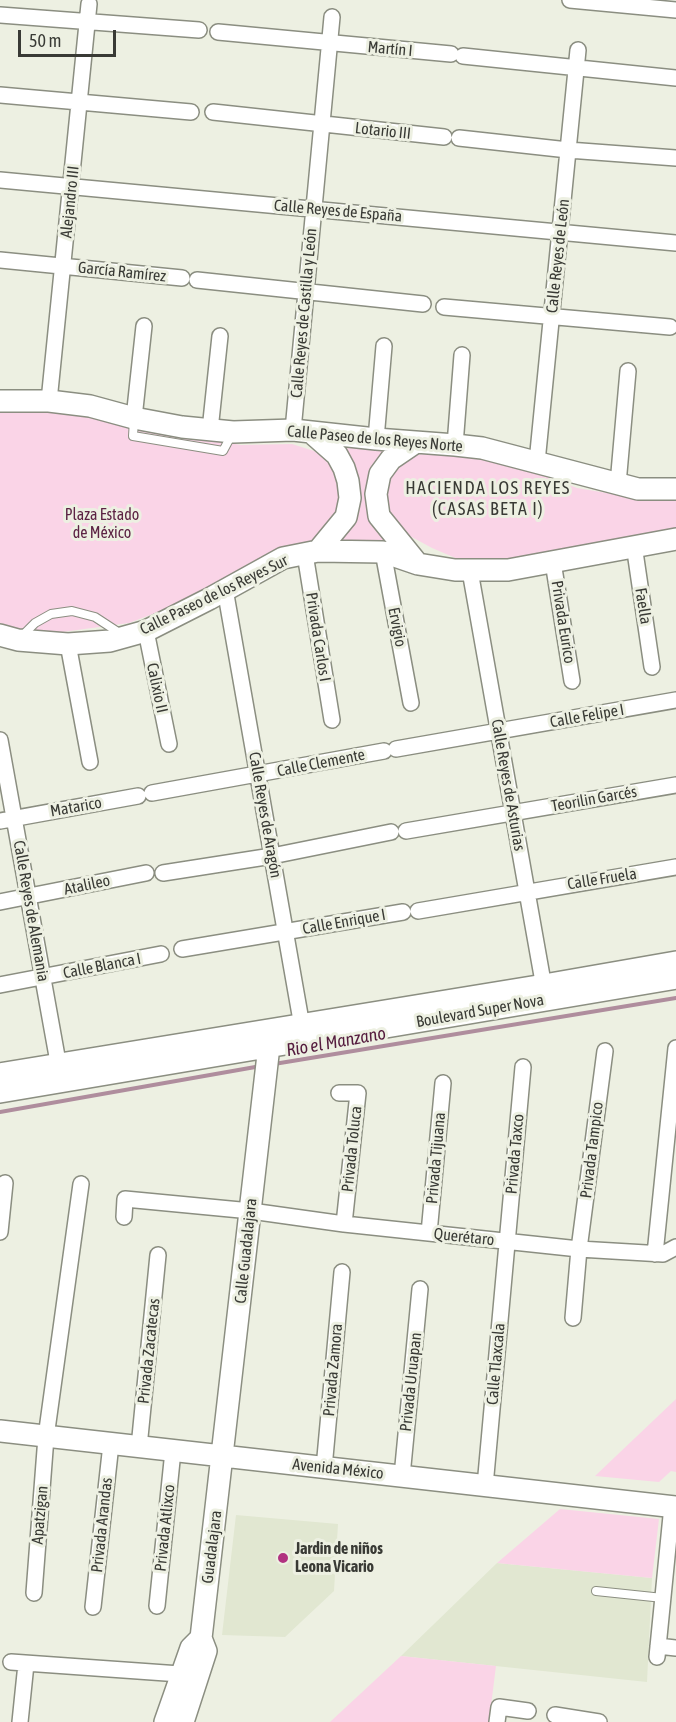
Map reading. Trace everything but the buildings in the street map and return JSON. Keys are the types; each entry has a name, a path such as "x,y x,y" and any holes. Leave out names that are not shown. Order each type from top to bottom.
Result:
{"street":[{"path":"570,0 676,10"},
{"name":"Alejandro III","path":"49,401 90,4"},
{"path":"0,15 199,30"},
{"name":"Calle Reyes de Castilla y León","path":"302,432 306,291 332,17"},
{"name":"Martín I","path":"218,32 676,78"},
{"name":"Calle Reyes de León","path":"537,462 578,50"},
{"path":"0,95 191,112"},
{"name":"Lotario III","path":"213,112 568,150 676,159"},
{"name":"Calle Reyes de España","path":"0,180 676,243"},
{"name":"García Ramírez","path":"0,260 182,278"},
{"path":"197,280 423,304"},
{"path":"444,307 670,327"},
{"path":"134,418 144,326"},
{"path":"210,430 220,336"},
{"path":"376,439 384,346"},
{"path":"455,445 462,355"},
{"path":"618,484 628,371"},
{"name":"Calle Paseo de los Reyes Norte","path":"0,401 49,401 90,406 134,418 210,430 302,432 482,448 638,489 676,489"},
{"path":"302,432 337,455 348,481 350,498 346,517 312,553"},
{"path":"416,442 391,459 380,474 376,494 379,516 418,564"},
{"name":"Calle Paseo de los Reyes Sur","path":"9,637 68,644 110,641 136,634 209,599 283,558 312,553 383,552 418,564 456,570 508,570 676,539"},
{"name":"Faella","path":"634,545 652,667"},
{"name":"Ervigio","path":"383,552 411,703"},
{"name":"Privada Carlos I","path":"312,553 332,720"},
{"name":"Privada Eurico","path":"553,562 572,681"},
{"name":"Calle Reyes de Asturias","path":"470,571 545,992"},
{"name":"Calle Reyes de Aragón","path":"225,589 303,1032"},
{"name":"Calixio II","path":"136,634 170,744"},
{"path":"68,644 90,762"},
{"name":"Calle Felipe I","path":"390,750 676,700"},
{"name":"Calle Reyes de Alemania","path":"0,740 7,820 28,898 60,1073"},
{"name":"Calle Clemente","path":"145,795 390,750"},
{"name":"Teorilin Garcés","path":"163,873 676,785"},
{"name":"Matarico","path":"7,820 145,795"},
{"name":"Calle Fruela","path":"410,911 676,867"},
{"name":"Atalileo","path":"0,902 146,873"},
{"name":"Calle Enrique I","path":"182,949 410,911"},
{"name":"Calle Blanca I","path":"0,985 161,954"},
{"name":"Boulevard Super Nova","path":"545,992 676,962"},
{"name":"Boulevard Super Nova","path":"0,1092 60,1073 303,1032 545,992 676,978"},
{"name":"Boulevard Super Nova","path":"0,1074 60,1073 268,1050 303,1032"},
{"path":"655,1254 669,1185 676,1048"},
{"name":"Calle Guadalajara","path":"223,1456 268,1050"},
{"name":"Privada Tampico","path":"573,1318 579,1249 604,1051"},
{"name":"Privada Taxco","path":"507,1242 523,1067"},
{"name":"Privada Tijuana","path":"429,1233 443,1083"},
{"name":"Privada Toluca","path":"339,1093 358,1093 344,1224"},
{"path":"0,1232 5,1183"},
{"name":"Apatzigan","path":"34,1593 46,1437 81,1184"},
{"name":"Querétaro","path":"124,1217 125,1199 251,1210 344,1224 579,1249 663,1254 676,1246"},
{"name":"Calle Tlaxcala","path":"485,1485 507,1242"},
{"name":"Privada Zacatecas","path":"139,1447 158,1255"},
{"name":"Privada Zamora","path":"324,1468 342,1272"},
{"name":"Privada Uruapan","path":"402,1476 420,1288"},
{"name":"Avenida México","path":"0,1431 674,1507"},
{"name":"Privada Arandas","path":"93,1607 111,1444"},
{"name":"Privada Atlixco","path":"157,1606 173,1451"},
{"name":"Guadalajara","path":"183,1722 206,1652 201,1638 223,1456"},
{"path":"674,1507 671,1570 663,1598 658,1652 676,1648"},
{"path":"165,1722 191,1648 201,1638"},
{"path":"20,1722 18,1663 180,1674"},
{"path":"497,1722 499,1707 528,1711"},
{"path":"555,1715 591,1721"}],"lane":[{"path":"134,418 134,436 223,451 233,432"},
{"path":"9,637 51,614 72,611 95,616 136,634"},
{"path":"596,1591 663,1598"}],"shaded area":[{"name":"Jardin de niños Leona Vicario","path":"236,1515 338,1524 334,1591 285,1637 222,1635"},
{"path":"497,1563 652,1578 647,1682 401,1656"}],"green space":[{"name":"Plaza Estado de México","path":"7,411 65,412 119,425 241,445 292,444 314,451 335,467 341,501 329,526 308,547 195,598 129,623 55,633 18,629 0,623 0,413"},
{"path":"336,441 393,445 383,458 387,541 385,543 336,542 348,526"},
{"path":"437,452 483,459 534,472 577,488 637,498 676,496 676,529 509,562 465,562 432,548 397,529 385,506 390,473 410,456"},
{"path":"676,1399 676,1472 671,1471 659,1482 595,1476"},
{"path":"560,1509 659,1519 652,1578 497,1563"},
{"path":"401,1656 496,1666 489,1722 330,1722"}],"waterway":[{"name":"Rio el Manzano","path":"274,1064 676,998"},
{"name":"Rio el Manzano","path":"0,1112 261,1066"}],"place":[{"name":"Jardin de niños Leona Vicario","path":"283,1558"}],"district":[{"name":"HACIENDA LOS REYES (CASAS BETA I)","path":"488,498"}]}
